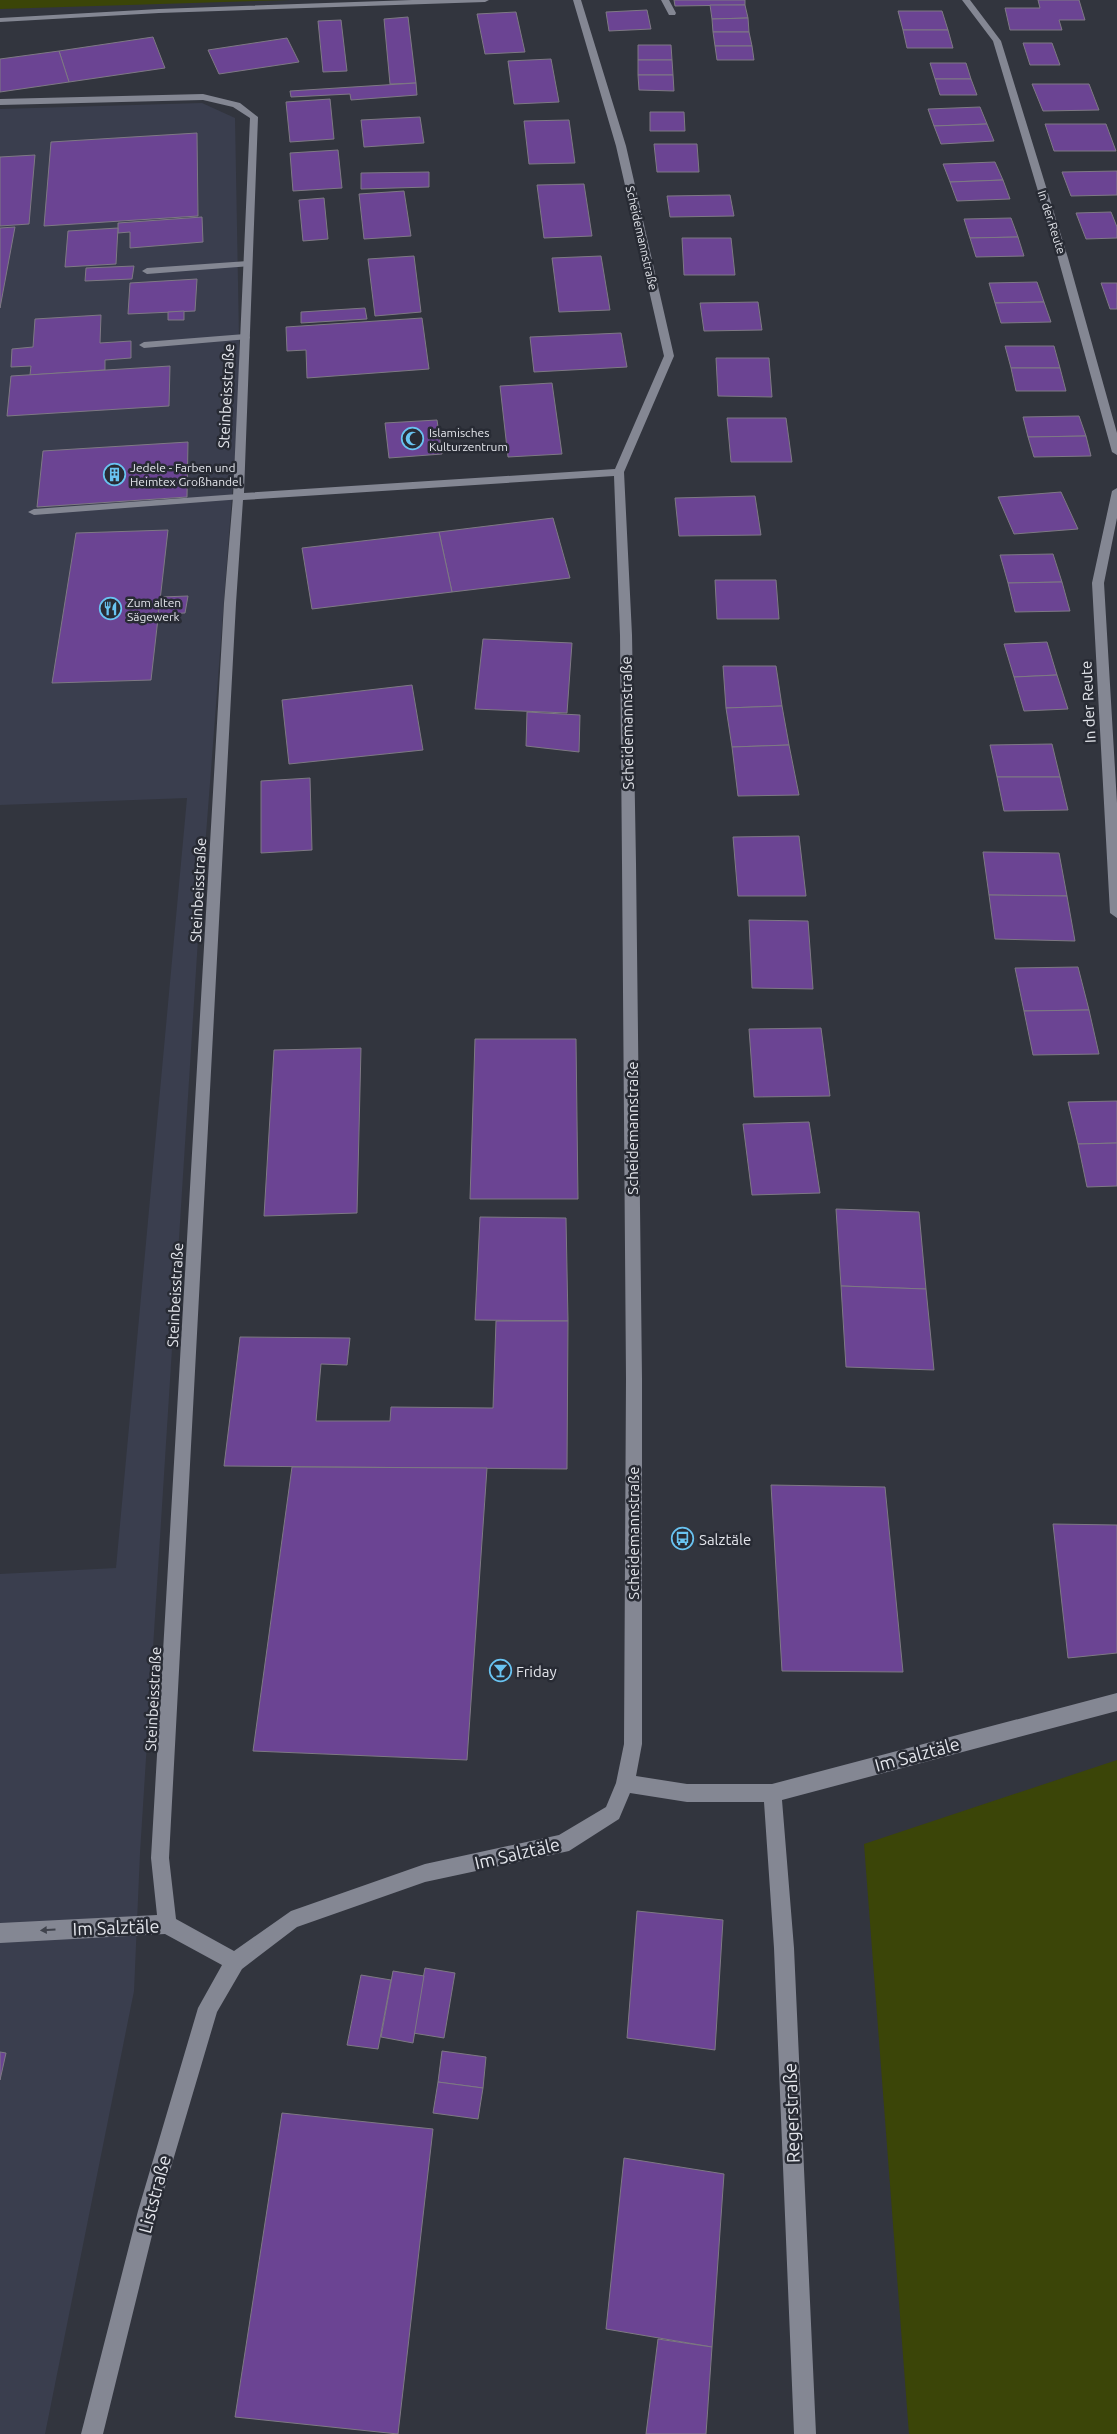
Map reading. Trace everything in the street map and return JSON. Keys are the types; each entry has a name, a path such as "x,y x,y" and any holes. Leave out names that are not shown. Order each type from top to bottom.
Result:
{"street":[{"path":"0,20 159,11 485,0"},
{"name":"Scheidemannstraße","path":"577,0 621,146 669,356 619,472 626,655 634,1378 633,1744 625,1783"},
{"path":"665,0 672,13"},
{"name":"In der Reute","path":"966,0 997,41 1063,258 1117,452"},
{"name":"Steinbeisstraße","path":"0,102 203,97 229,102 244,108 254,117 238,497 230,603 161,1848 166,1924"},
{"path":"147,271 248,264"},
{"path":"144,345 245,337"},
{"path":"34,512 238,497 588,476 619,472"},
{"name":"In der Reute","path":"1117,490 1098,583 1117,913"},
{"name":"Im Salztäle","path":"0,1933 166,1924 235,1962 291,1920 425,1873 562,1844 613,1813 625,1783 687,1793 772,1793 1117,1702"},
{"name":"Regerstraße","path":"772,1793 784,1948 805,2434"},
{"name":"Liststraße","path":"92,2434 148,2211 208,2008 235,1962"}],"shaded area":[{"path":"202,103 235,118 240,392 198,939 140,1853 134,1991 45,2434 0,2434 0,1574 116,1568 187,798 0,805 0,109"}],"green space":[{"path":"0,0 290,0 0,9"},
{"path":"1117,1760 1117,2434 909,2434 864,1844"}],"building":[{"path":"674,0 745,0 745,5 675,6"},
{"path":"1038,0 1079,0 1085,20 1059,20 1062,30 1010,30 1005,8 1040,8"},
{"path":"710,5 745,5 748,18 712,19"},
{"path":"647,10 651,29 609,31 606,12"},
{"path":"898,11 942,11 948,30 903,30"},
{"path":"516,12 525,52 485,54 477,14"},
{"path":"408,17 416,83 390,84 384,19"},
{"path":"748,18 749,32 713,32 712,19"},
{"path":"341,20 347,71 323,72 318,21"},
{"path":"903,30 948,30 953,48 907,48"},
{"path":"713,32 749,32 752,46 715,46"},
{"path":"153,37 165,68 69,82 59,51"},
{"path":"287,38 299,62 219,74 208,50"},
{"path":"1023,43 1052,43 1060,65 1030,65"},
{"path":"638,45 671,45 672,60 638,60"},
{"path":"715,46 752,46 754,60 717,60"},
{"path":"59,51 69,82 0,92 0,59"},
{"path":"551,59 559,102 514,104 508,61"},
{"path":"638,60 672,60 673,75 638,75"},
{"path":"930,63 966,63 971,79 935,79"},
{"path":"638,75 673,75 674,91 639,90"},
{"path":"935,79 971,79 977,95 940,95"},
{"path":"416,83 417,95 351,100 350,94 291,97 290,91"},
{"path":"1032,84 1089,84 1099,110 1043,111"},
{"path":"330,99 334,139 290,142 286,102"},
{"path":"980,107 987,124 934,126 928,109"},
{"path":"650,112 684,112 685,131 650,131"},
{"path":"420,117 424,143 364,147 361,120"},
{"path":"569,120 575,163 529,164 524,121"},
{"path":"987,124 994,141 941,144 934,126"},
{"path":"1045,124 1106,124 1116,151 1054,151"},
{"path":"197,133 198,216 44,226 51,142"},
{"path":"654,144 697,144 699,172 657,172"},
{"path":"338,150 342,188 293,191 290,153"},
{"path":"35,155 29,224 0,226 0,157"},
{"path":"995,162 1003,180 950,182 943,164"},
{"path":"1117,171 1117,195 1071,196 1062,172"},
{"path":"429,172 429,187 361,189 361,173"},
{"path":"1003,180 1010,199 957,201 950,182"},
{"path":"584,184 592,236 544,238 537,185"},
{"path":"404,191 411,236 364,239 359,194"},
{"path":"730,195 734,216 670,217 667,196"},
{"path":"324,198 328,239 303,241 299,200"},
{"path":"1111,212 1117,227 1117,238 1086,239 1076,213"},
{"path":"202,217 203,242 130,248 130,232 118,233 118,223"},
{"path":"1011,218 1018,237 970,238 964,219"},
{"path":"15,227 0,308 0,228"},
{"path":"118,228 116,264 65,267 68,231"},
{"path":"1018,237 1024,256 976,257 970,238"},
{"path":"682,238 731,238 735,275 684,275"},
{"path":"414,256 421,312 375,316 368,259"},
{"path":"601,256 610,310 559,312 552,258"},
{"path":"134,266 132,279 85,281 86,268"},
{"path":"197,279 195,311 128,314 130,283"},
{"path":"1037,282 1044,302 995,303 989,283"},
{"path":"1101,283 1117,283 1117,309 1110,309"},
{"path":"758,302 762,330 704,331 700,303"},
{"path":"1044,302 1051,322 1001,323 995,303"},
{"path":"365,308 367,319 301,323 301,312"},
{"path":"184,311 184,320 168,320 168,312"},
{"path":"101,315 100,343 131,341 131,358 105,360 105,370 30,375 31,366 11,367 12,349 33,347 35,319"},
{"path":"422,318 429,369 307,378 306,350 287,351 286,327"},
{"path":"621,333 627,367 534,372 530,337"},
{"path":"1005,346 1054,346 1060,368 1011,368"},
{"path":"716,358 769,358 772,397 718,396"},
{"path":"170,366 169,406 7,416 11,376"},
{"path":"1011,368 1060,368 1066,391 1016,391"},
{"path":"552,383 562,454 508,457 500,386"},
{"path":"1079,416 1086,436 1028,437 1023,417"},
{"path":"727,418 786,418 792,462 731,462"},
{"name":"Islamisches Kulturzentrum","path":"437,420 442,454 389,458 385,423"},
{"path":"1086,436 1091,456 1034,457 1028,437"},
{"name":"Jedele - Farben und Heimtex Großhandel","path":"188,442 187,497 37,507 43,451"},
{"path":"1061,492 1078,529 1014,534 998,497"},
{"path":"755,496 761,535 679,536 675,498"},
{"path":"553,518 570,578 452,592 439,532"},
{"name":"Zum alten Sägewerk","path":"168,530 151,680 52,683 76,533"},
{"path":"439,532 452,592 312,609 302,548"},
{"path":"1053,554 1062,582 1008,583 1000,555"},
{"path":"715,580 776,580 779,619 717,619"},
{"path":"1062,582 1070,611 1015,612 1008,583"},
{"path":"188,596 185,613 158,614 161,597"},
{"path":"483,639 572,643 567,713 475,709"},
{"path":"1047,642 1057,675 1014,677 1004,644"},
{"path":"723,666 776,666 782,706 726,708"},
{"path":"1057,675 1068,709 1024,711 1014,677"},
{"path":"412,685 423,750 289,764 282,700"},
{"path":"782,706 789,745 732,747 726,708"},
{"path":"527,712 580,715 579,752 526,746"},
{"path":"1052,744 1060,777 997,777 990,745"},
{"path":"789,745 799,795 738,796 732,747"},
{"path":"997,777 1060,777 1068,810 1004,811"},
{"path":"310,778 312,850 261,853 261,781"},
{"path":"799,836 806,896 738,896 733,837"},
{"path":"983,852 1059,853 1067,896 989,895"},
{"path":"989,895 1067,896 1075,941 995,939"},
{"path":"749,920 808,921 813,989 752,988"},
{"path":"1078,967 1089,1010 1024,1011 1015,968"},
{"path":"1089,1010 1099,1054 1033,1055 1024,1011"},
{"path":"821,1028 830,1096 754,1097 749,1029"},
{"path":"475,1039 576,1039 578,1199 470,1199"},
{"path":"361,1048 357,1213 264,1216 274,1050"},
{"path":"1117,1101 1117,1143 1078,1144 1068,1102"},
{"path":"809,1122 820,1193 752,1195 743,1124"},
{"path":"1117,1143 1117,1186 1087,1187 1078,1144"},
{"path":"836,1209 919,1212 926,1289 841,1286"},
{"path":"480,1217 566,1218 568,1321 475,1320"},
{"path":"841,1286 926,1289 934,1370 846,1367"},
{"path":"496,1321 568,1321 567,1469 224,1466 240,1337 350,1338 347,1365 321,1364 316,1421 390,1421 391,1407 493,1408"},
{"path":"292,1467 487,1468 467,1760 253,1751"},
{"path":"771,1485 885,1487 903,1672 782,1671"},
{"path":"1053,1524 1117,1525 1117,1653 1068,1658"},
{"path":"637,1911 723,1920 715,2050 627,2038"},
{"path":"425,1968 455,1973 444,2038 413,2033"},
{"path":"393,1971 424,1976 413,2043 381,2037"},
{"path":"361,1975 391,1980 378,2049 347,2045"},
{"path":"442,2051 486,2057 483,2088 438,2082"},
{"path":"0,2052 6,2053 0,2080"},
{"path":"438,2082 483,2088 478,2119 433,2113"},
{"path":"282,2113 433,2129 398,2434 235,2417"},
{"path":"624,2158 724,2174 712,2347 606,2329"},
{"path":"658,2339 712,2347 706,2434 646,2434"}],"place":[{"name":"Islamisches Kulturzentrum","path":"413,439"},
{"name":"Jedele - Farben und Heimtex Großhandel","path":"114,474"},
{"name":"Zum alten Sägewerk","path":"111,609"},
{"name":"Salztäle","path":"683,1539"},
{"name":"Friday","path":"500,1671"}]}
